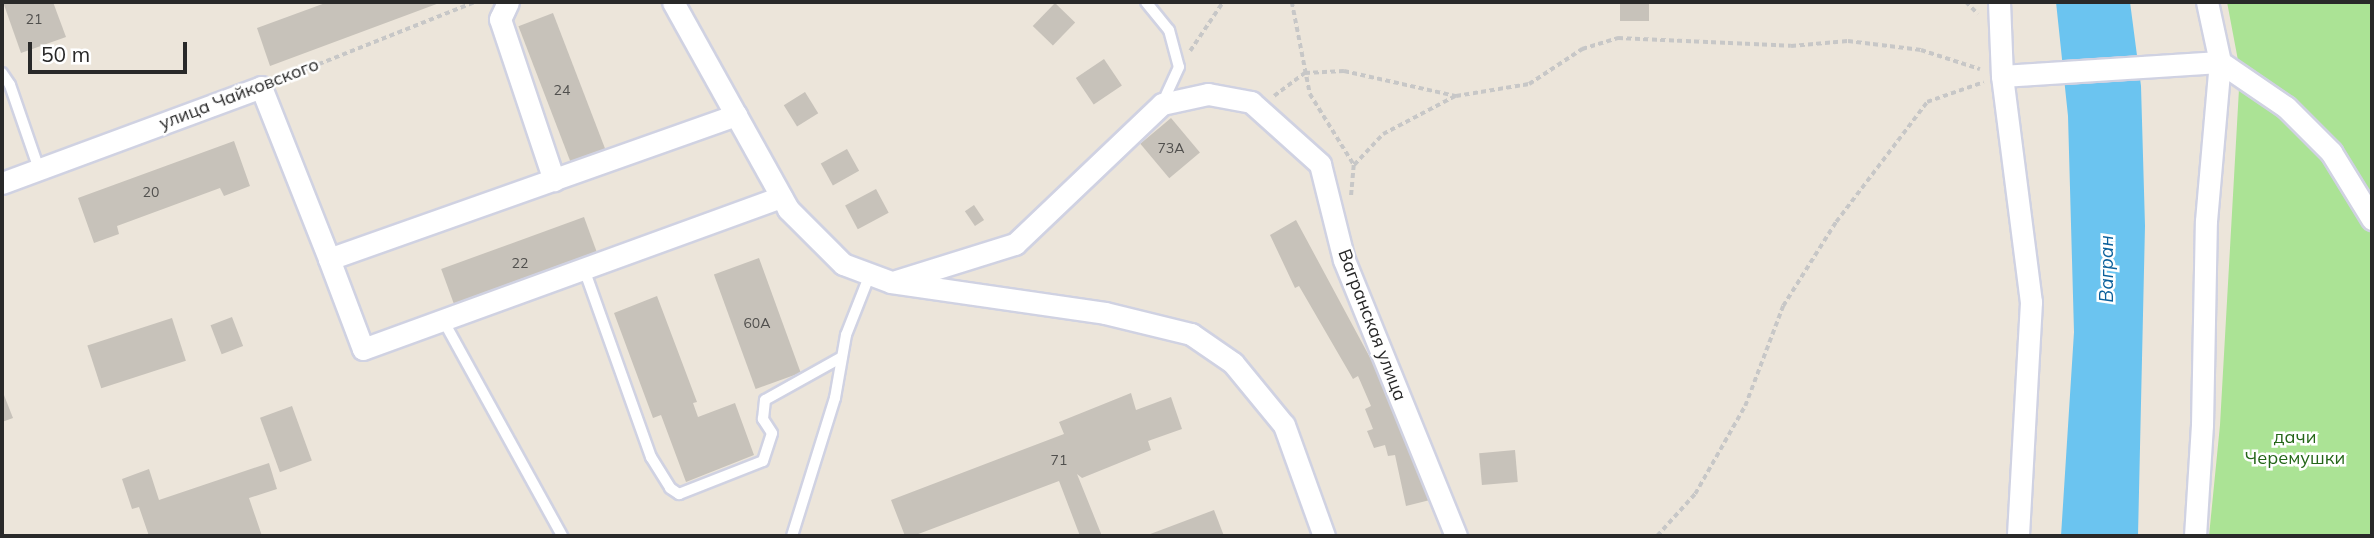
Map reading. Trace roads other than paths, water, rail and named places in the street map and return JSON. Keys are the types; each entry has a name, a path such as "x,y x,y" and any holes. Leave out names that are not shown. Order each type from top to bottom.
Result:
{"street":[{"path":"508,2 500,19 554,180"},
{"path":"673,2 788,209 843,264 891,282 1105,313 1191,334 1233,363 1284,425 1324,536"},
{"path":"1999,2 2002,76 2031,302 2018,536"},
{"path":"2194,536 2202,425 2206,221 2213,62 2207,2"},
{"path":"2002,76 2213,62 2286,107 2331,152 2372,219"},
{"name":"улица Чайковского","path":"2,183 261,87 329,259"},
{"name":"Вагранская улица","path":"1162,104 1208,94 1251,102 1320,164 1344,260 1457,536"},
{"path":"891,282 1015,244 1162,104"},
{"path":"736,115 329,259 363,349 782,197"}],"lane":[{"path":"1146,2 1169,30 1179,67 1162,104"},
{"path":"2,73 14,96 39,169"},
{"path":"584,269 651,457 670,488 679,494 763,461 772,433 763,419 765,400 842,357"},
{"path":"793,536 835,398 846,335 870,274"},
{"path":"443,320 562,536"}],"water":[{"name":"Вагран","path":"2056,2 2130,2 2141,86 2145,226 2138,536 2061,536 2074,332 2068,116"}],"park label":[{"name":"дачи Черемушки","path":"2295,448"}]}
